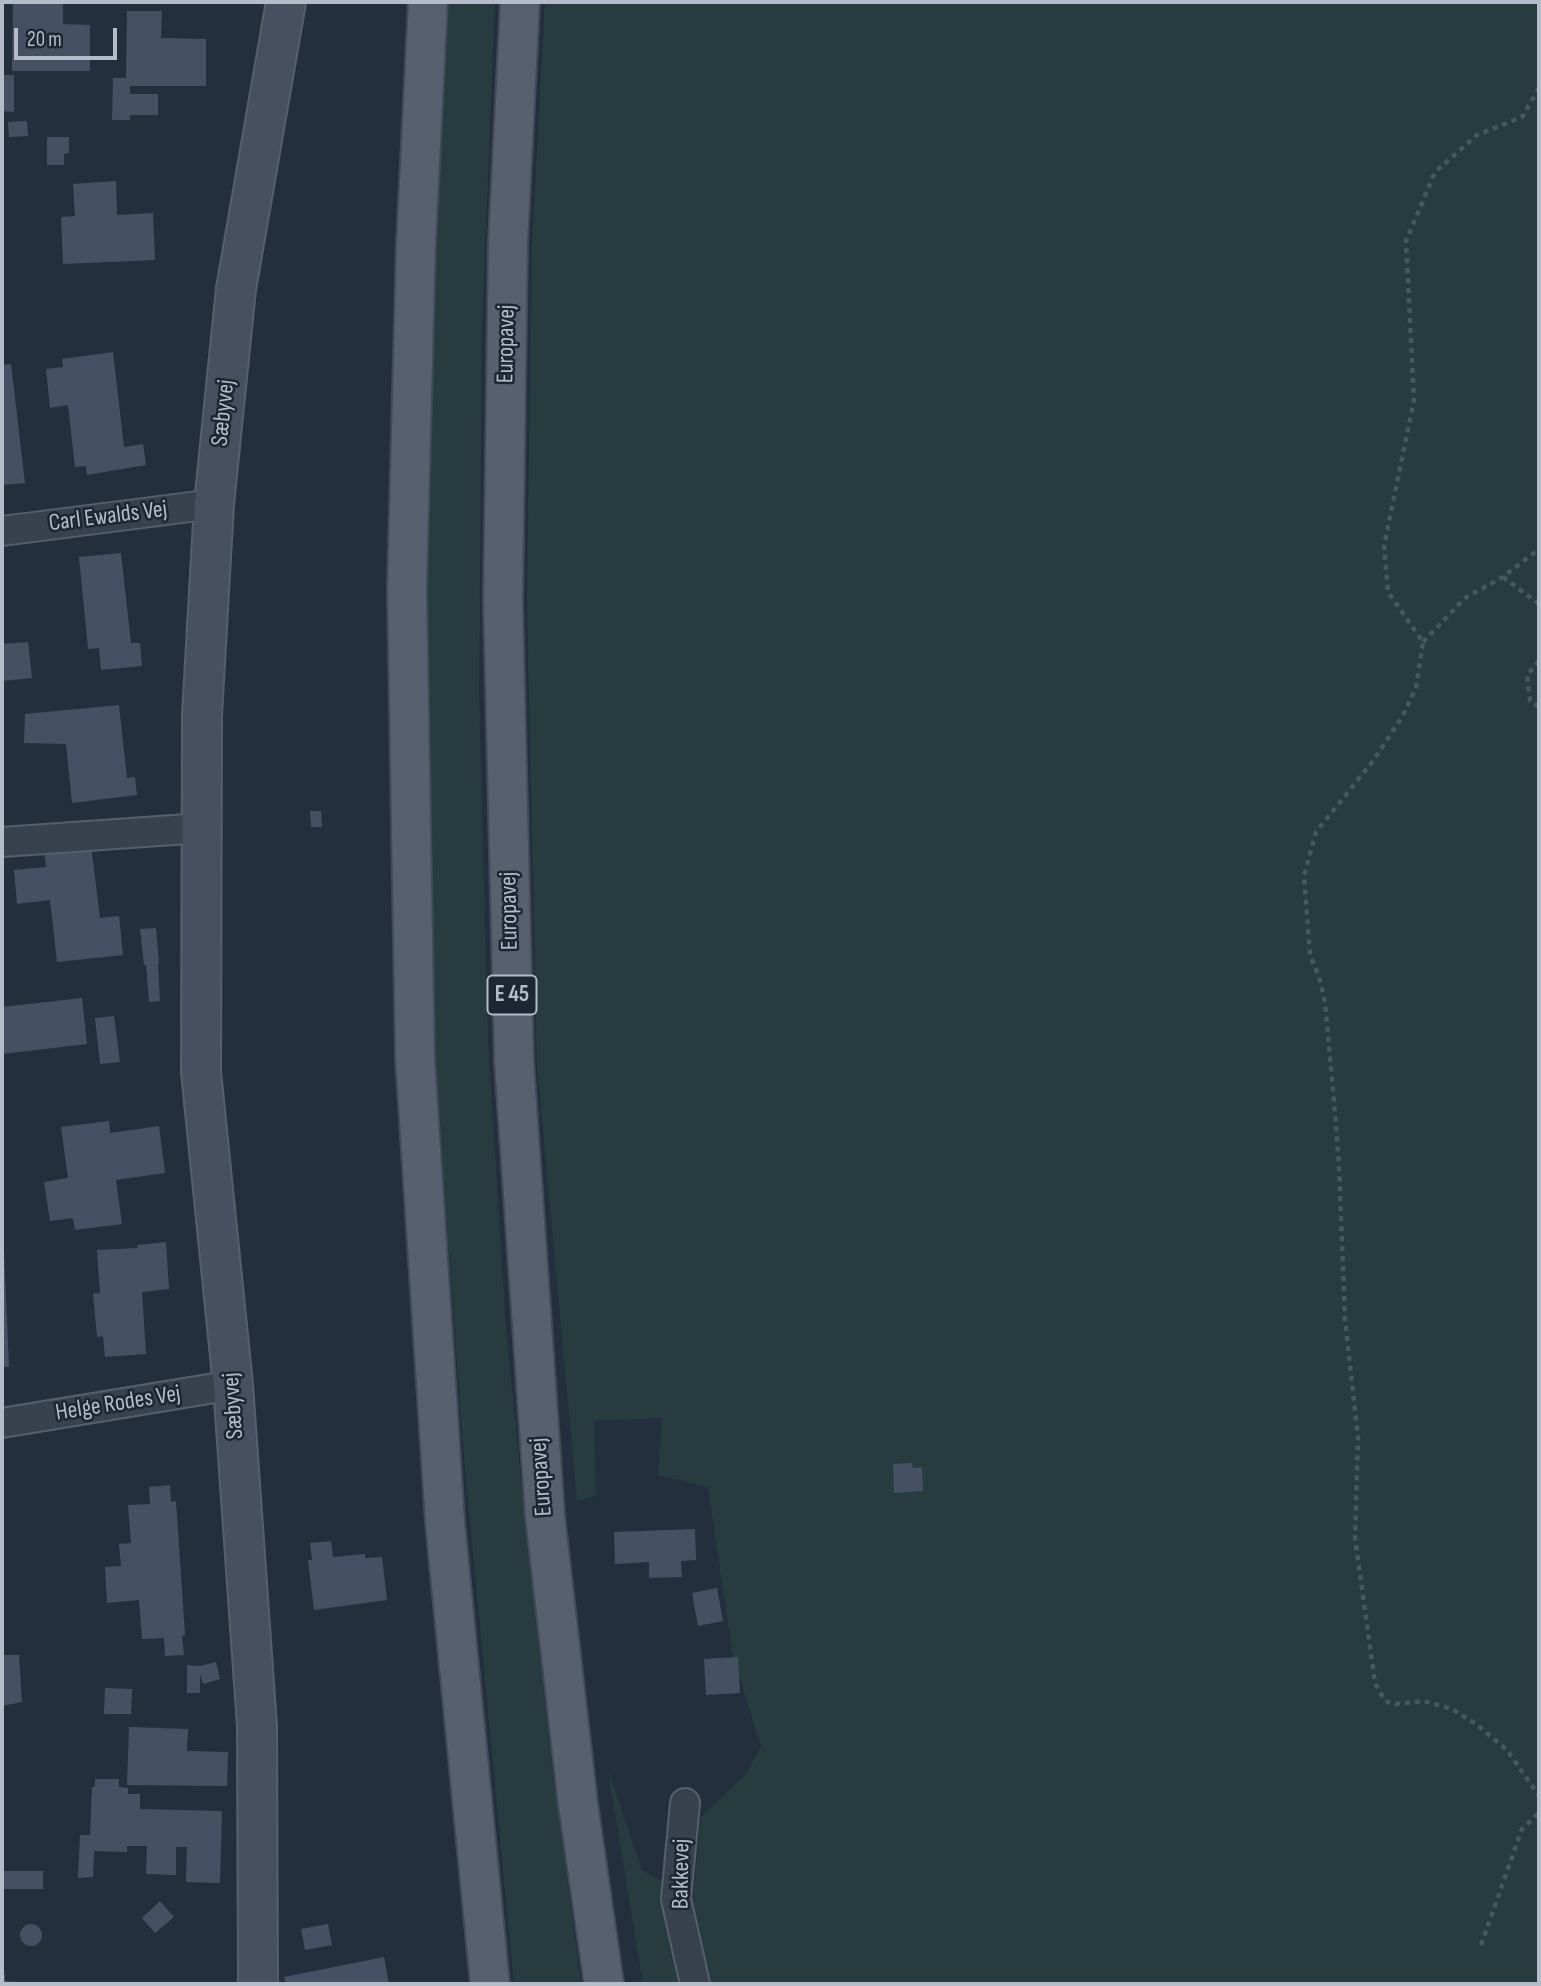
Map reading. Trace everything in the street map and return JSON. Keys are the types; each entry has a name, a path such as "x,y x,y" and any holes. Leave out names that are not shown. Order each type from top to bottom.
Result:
{"main road":[{"path":"428,2 416,243 407,588 415,1058 445,1522 490,1984"},
{"name":"Europavej","path":"520,2 508,242 503,601 514,1061 545,1516 578,1804 604,1984"}],"street":[{"name":"Sæbyvej","path":"258,1984 257,1726 233,1385 201,1072 202,715 214,504 236,289 286,2"},
{"name":"Carl Ewalds Vej","path":"2,531 214,504"},
{"path":"2,842 202,828"},
{"name":"Helge Rodes Vej","path":"2,1423 233,1385"},
{"name":"Bakkevej","path":"685,1804 676,1899 695,1984"}],"path":[{"path":"1423,642 1388,592 1384,546 1414,400 1406,241 1435,172 1477,135 1522,117 1539,88"},
{"path":"1539,549 1503,577 1465,598 1423,642 1416,688 1402,717 1373,761 1316,832 1304,876 1310,955 1325,1002 1337,1140 1345,1319 1358,1438 1355,1538 1376,1683 1385,1701 1395,1704 1424,1701 1452,1709 1476,1724 1507,1750 1539,1796"},
{"path":"1503,577 1539,604"},
{"path":"1539,661 1527,674 1530,701 1539,707"},
{"path":"1481,1945 1522,1829 1539,1813"}],"green space":[{"path":"449,2 495,2 482,327 479,693 488,1040 505,1315 520,1473 549,1742 581,1984 514,1984 464,1458 436,1070 428,782 428,451 438,177"},
{"path":"545,2 1539,2 1539,1984 643,1984 608,1770 642,1870 693,1898 701,1817 745,1775 761,1746 733,1657 708,1487 658,1475 662,1418 594,1421 596,1496 577,1501 537,1065 527,599 532,243"}],"building":[{"path":"13,2 63,2 63,24 90,25 90,71 12,71"},
{"path":"127,11 162,11 161,38 206,39 206,86 130,86 130,94 158,94 158,115 130,115 130,120 112,120 113,78 126,78"},
{"path":"2,75 14,75 14,112 2,111"},
{"path":"27,121 28,136 9,137 8,122"},
{"path":"47,137 69,137 69,153 64,154 64,165 47,165"},
{"path":"116,181 117,215 153,213 155,260 63,264 61,217 75,216 73,184"},
{"path":"113,352 124,447 143,444 146,465 87,475 86,466 75,467 68,405 50,408 46,369 63,367 62,359"},
{"path":"11,364 25,483 2,485 2,365"},
{"path":"121,553 131,643 140,643 142,666 101,670 99,648 88,649 79,557"},
{"path":"28,642 32,678 2,681 2,644"},
{"path":"119,705 127,778 135,777 137,795 72,803 66,744 24,743 25,714"},
{"path":"310,811 321,811 322,827 311,827"},
{"path":"91,845 100,918 119,916 123,955 57,962 50,900 17,904 14,870 46,867 44,850"},
{"path":"156,928 160,1001 149,1002 140,929"},
{"path":"82,998 87,1044 2,1054 2,1007"},
{"path":"114,1016 120,1062 100,1064 95,1018"},
{"path":"109,1121 110,1133 159,1126 165,1173 116,1180 122,1224 75,1230 73,1218 50,1221 44,1182 68,1178 61,1127"},
{"path":"166,1242 169,1289 142,1292 146,1354 105,1357 103,1336 97,1337 93,1294 100,1293 97,1250 138,1248 137,1245"},
{"path":"4,1251 9,1367 2,1367"},
{"path":"912,1463 913,1468 922,1467 923,1491 894,1493 893,1464"},
{"path":"170,1485 171,1502 176,1501 185,1635 182,1636 184,1655 165,1656 164,1638 142,1639 139,1600 107,1603 105,1567 121,1566 119,1544 131,1543 128,1505 150,1504 149,1487"},
{"path":"695,1529 696,1560 681,1561 682,1577 649,1578 649,1562 615,1564 614,1532"},
{"path":"331,1541 333,1557 365,1554 365,1558 382,1557 387,1600 314,1610 308,1560 312,1560 310,1543"},
{"path":"717,1588 723,1621 698,1626 692,1593"},
{"path":"2,1655 19,1655 22,1702 2,1706"},
{"path":"738,1657 740,1693 706,1695 704,1659"},
{"path":"216,1662 220,1679 203,1684 200,1674 200,1693 187,1693 187,1665 200,1666"},
{"path":"105,1688 132,1689 131,1714 104,1714"},
{"path":"129,1727 188,1729 187,1751 228,1752 227,1786 127,1785"},
{"path":"95,1779 119,1779 119,1787 128,1788 128,1794 140,1794 140,1809 222,1811 220,1883 186,1882 187,1847 176,1847 176,1875 146,1874 147,1846 127,1846 127,1852 94,1851 93,1877 78,1878 80,1835 90,1835 92,1787 95,1787"},
{"path":"2,1871 43,1871 43,1889 2,1889"},
{"path":"160,1901 174,1917 155,1933 142,1918"},
{"path":"31,1924 39,1927 42,1935 39,1943 31,1946 23,1943 20,1935 23,1927"},
{"path":"328,1924 332,1945 305,1950 301,1929"},
{"path":"384,1957 389,1984 286,1984 284,1977"},
{"path":"2,1974 5,1974 5,1981 19,1984 2,1984"}]}
